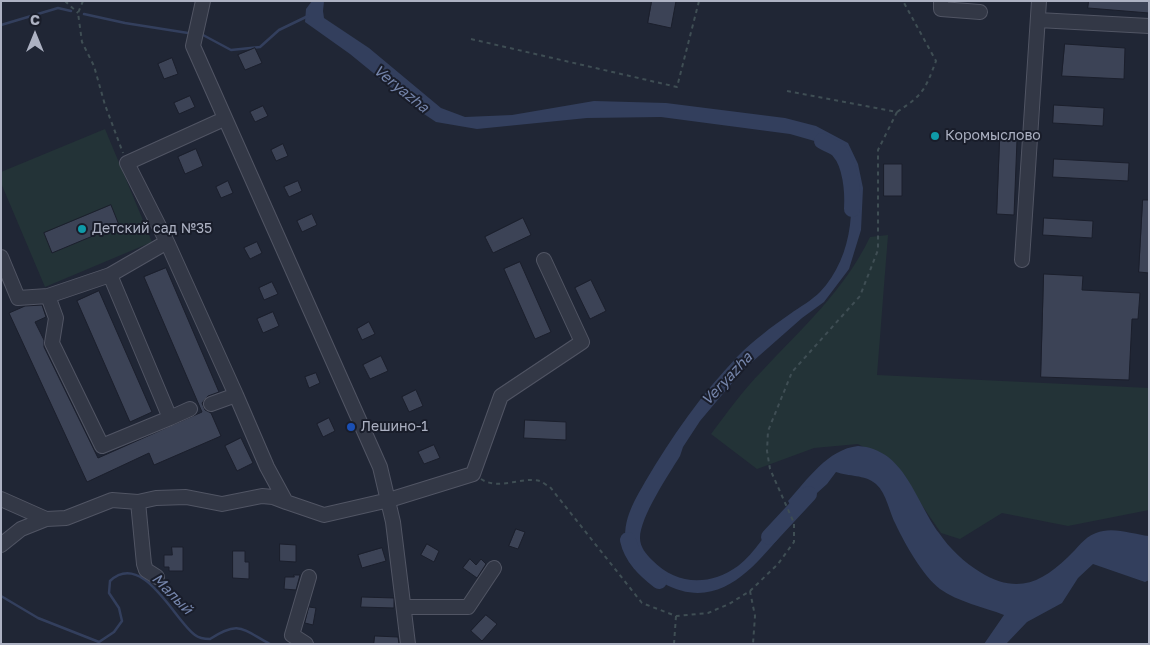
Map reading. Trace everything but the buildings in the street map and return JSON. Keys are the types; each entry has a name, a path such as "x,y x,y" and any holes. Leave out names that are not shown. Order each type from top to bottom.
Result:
{"street":[{"path":"203,1 193,46 380,467 389,500 408,644"},
{"path":"941,1 941,9 980,12"},
{"path":"1022,260 1039,1"},
{"path":"1038,20 1149,26"},
{"path":"224,119 127,163 167,242 267,467 286,502"},
{"path":"1,257 18,298 48,296 110,275 167,242"},
{"path":"1,545 21,528 46,519 66,518 112,500 138,502 156,498 186,497 222,504 262,496 273,496 324,515 389,500 473,474 501,396 582,342 544,260"},
{"path":"110,275 170,418"},
{"path":"48,296 56,318 52,343 102,446 190,409"},
{"path":"211,404 236,395"},
{"path":"1,499 46,519"},
{"path":"138,502 144,564 146,570 157,577"},
{"path":"404,607 468,607 494,568"},
{"path":"306,644 292,635 310,577"}],"path":[{"path":"65,1 78,14"},
{"path":"83,1 78,14 82,42 94,66 104,105 127,163"},
{"path":"471,39 676,87 699,1"},
{"path":"473,474 486,482 511,484 540,481 550,487 642,603 676,616 708,613 729,604 750,591 778,564 794,542 794,523 770,469 767,451 768,431 792,372 860,296 878,250 878,150 897,112 915,100 926,88 936,61 903,1"},
{"path":"787,91 897,112"},
{"path":"750,591 756,616 753,644"},
{"path":"674,644 676,616"}],"shaded area":[{"path":"105,129 152,242 45,287 1,183 1,172"},
{"path":"888,235 877,375 1149,388 1149,510 1068,526 1002,513 960,539 941,533 893,463 858,444 814,448 757,469 711,434 748,386 835,292 848,275 870,237"}],"water":[{"path":"312,1 324,1 324,18 369,48 441,108 465,117 512,115 594,101 666,103 785,118 816,126 848,143 858,164 863,188 861,230 849,269 824,302 802,318 743,370 700,421 683,447 680,456 656,496 641,529 640,541 642,547 662,569 683,579 705,580 727,573 744,561 780,516 787,528 762,557 734,581 718,589 702,593 683,591 663,583 644,569 634,559 628,549 625,532 629,514 636,497 676,432 711,386 749,345 813,298 831,278 840,262 850,226 850,188 847,170 841,153 825,144 790,134 661,117 587,118 477,129 436,122 350,54 305,22 306,9"},
{"path":"858,446 874,449 887,456 898,466 939,533 948,544 969,564 993,579 1016,584 1027,583 1037,579 1048,574 1058,566 1088,538 1096,533 1109,530 1149,536 1149,580 1145,582 1093,564 1078,578 1062,603 1027,622 1006,644 984,644 1004,615 947,594 927,576 909,550 883,493 876,484 861,477 836,472 827,484 795,513 788,501 811,475 837,453 847,448"}],"waterway":[{"path":"1,25 58,8 71,11"},
{"path":"84,14 188,33"},
{"path":"203,35 231,50 260,47 279,30 308,16"},
{"name":"Veryazha","path":"822,141 838,150 846,163 849,171 852,209"},
{"name":"Veryazha","path":"769,537 809,494"},
{"name":"Veryazha","path":"628,540 640,563 659,581"},
{"name":"Малый","path":"1,596 38,618 99,642 114,632 122,621 119,608 109,593 110,581 122,574 134,574 146,581 157,591 195,635 204,639 210,639 234,628 246,631 270,644"}],"place":[{"name":"Коромыслово","path":"935,136"},
{"name":"Детский сад №35","path":"82,229"},
{"name":"Лешино-1","path":"351,427"}]}
